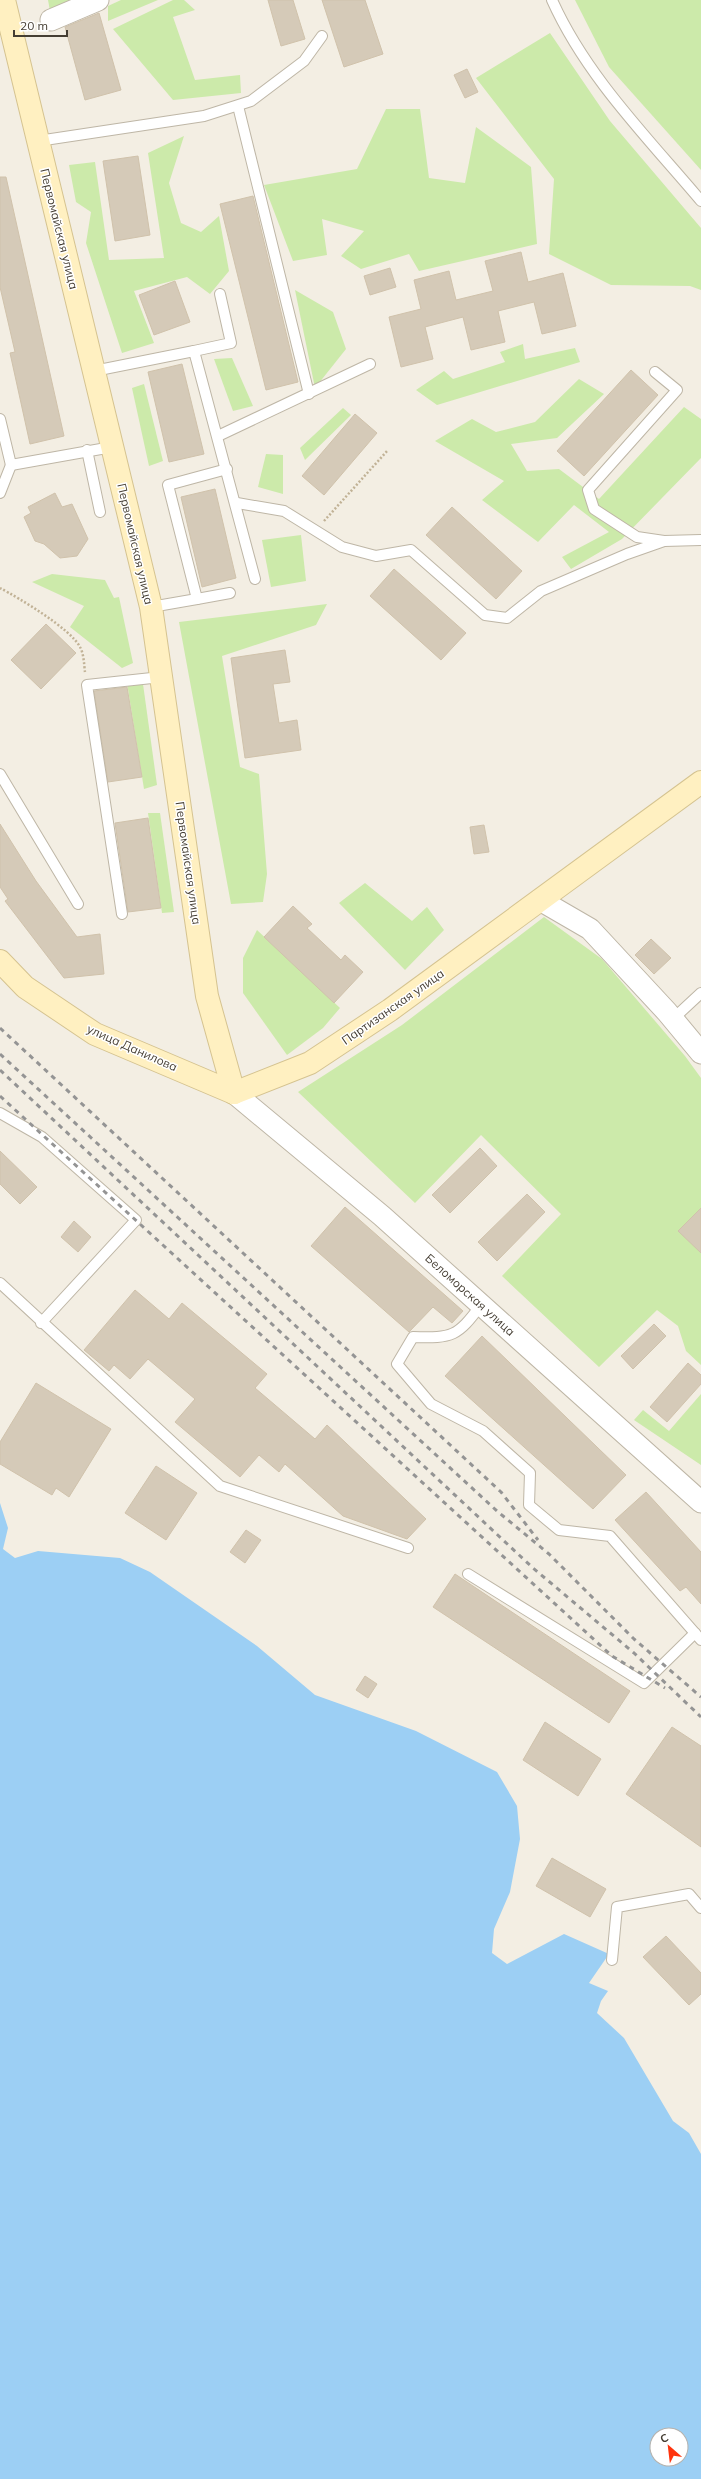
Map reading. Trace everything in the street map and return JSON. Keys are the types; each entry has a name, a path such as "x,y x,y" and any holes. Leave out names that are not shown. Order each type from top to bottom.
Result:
{"main road":[{"name":"Первомайская улица","path":"4,0 151,607 207,996 234,1093"},
{"name":"Партизанская улица","path":"234,1093 310,1063 390,1010 701,782"},
{"name":"улица Данилова","path":"0,961 25,987 95,1034 234,1093"}],"street":[{"path":"51,20 98,0"},
{"path":"540,900 590,929 673,1019 701,1053"},
{"name":"Беломорская улица","path":"234,1093 382,1216 701,1502"}],"lane":[{"path":"552,0 565,29 593,72 701,201"},
{"path":"38,141 204,116 251,102 304,61 322,36"},
{"path":"238,106 309,394"},
{"path":"94,371 231,343 220,294"},
{"path":"194,351 237,503 255,579"},
{"path":"218,436 370,364"},
{"path":"655,372 678,390 588,490 594,509 637,537 664,542 701,540"},
{"path":"0,419 11,465 0,493"},
{"path":"11,465 87,450 112,447"},
{"path":"87,450 100,512"},
{"path":"196,599 168,485 227,469"},
{"path":"237,503 284,511 342,547 376,556 411,550 485,615 507,618 540,591 627,554 664,542"},
{"path":"151,607 230,593"},
{"path":"122,914 87,686 161,677"},
{"path":"0,774 78,904"},
{"path":"673,1019 701,993"},
{"path":"0,1113 42,1137 136,1220 42,1323"},
{"path":"0,1283 220,1486 408,1548"},
{"path":"468,1574 644,1683 698,1637 610,1536 559,1530 529,1505 530,1473 483,1431 431,1404 397,1364 413,1337 444,1338 465,1326 481,1305"},
{"path":"612,1960 617,1907 689,1894 701,1908"}],"path":[{"path":"316,530 388,450"},
{"path":"0,588 23,600 58,626 80,647 87,686"}],"green space":[{"path":"48,0 75,0 50,11"},
{"path":"121,0 158,0 108,21 108,6"},
{"path":"173,0 184,0 195,10 173,17 195,80 240,75 241,93 173,100 113,29"},
{"path":"575,0 701,0 701,170 609,67"},
{"path":"550,33 610,121 701,228 701,290 690,286 611,285 549,254 554,179 476,78"},
{"path":"386,109 420,109 429,178 465,183 476,127 531,167 537,244 419,271 409,254 361,269 341,256 364,231 322,219 327,255 293,261 264,185 357,169"},
{"path":"184,136 169,183 181,223 201,232 219,216 229,271 210,294 187,277 134,291 154,343 122,353 86,243 91,212 76,202 69,165 95,162 109,260 164,258 148,153"},
{"path":"295,290 333,312 346,349 315,388"},
{"path":"523,344 525,359 575,348 580,362 437,405 416,390 444,371 453,379 505,362 500,352"},
{"path":"232,358 253,406 233,411 214,359"},
{"path":"579,379 604,394 557,438 511,444 527,471 559,469 599,499 684,407 701,419 701,458 622,539 571,569 562,557 609,532 574,505 538,542 482,500 504,481 435,441 472,419 496,432 535,422"},
{"path":"144,384 163,461 149,466 132,388"},
{"path":"343,408 351,415 305,460 300,448"},
{"path":"266,454 283,455 283,494 258,487"},
{"path":"301,535 306,581 271,587 262,540"},
{"path":"52,574 105,580 114,598 119,597 133,663 122,668 70,627 84,606 32,582"},
{"path":"327,604 316,625 222,656 240,767 259,774 267,874 263,902 231,904 179,622"},
{"path":"127,683 143,684 157,785 144,789"},
{"path":"148,813 160,813 174,912 162,913"},
{"path":"365,883 412,921 427,907 444,930 405,970 339,903"},
{"path":"544,917 602,959 685,1056 701,1078 701,1365 686,1351 678,1326 657,1310 599,1367 502,1276 561,1214 481,1135 415,1203 298,1092 402,1025"},
{"path":"257,930 340,1008 323,1028 287,1055 243,993 243,958"},
{"path":"701,1394 701,1465 634,1420 643,1410 669,1431"}],"water":[{"path":"0,1503 8,1528 3,1549 15,1558 38,1551 120,1558 150,1572 257,1646 315,1695 416,1731 497,1772 517,1806 520,1839 510,1892 494,1929 492,1953 507,1964 564,1934 609,1954 589,1983 608,1991 601,2001 597,2013 624,2038 673,2121 689,2133 701,2154 701,2479 0,2479"}],"building":[{"path":"268,0 293,0 305,39 281,46"},
{"path":"322,0 365,0 383,54 344,67"},
{"path":"99,13 121,90 85,100 65,27"},
{"path":"467,69 478,92 465,98 454,75"},
{"path":"138,156 150,235 115,241 103,161"},
{"path":"0,177 6,177 64,436 30,444 10,353 15,352 0,287"},
{"path":"253,196 298,382 266,390 220,204"},
{"path":"521,252 528,282 563,273 576,326 542,334 534,302 498,311 505,342 471,350 463,317 425,327 433,359 401,367 389,317 421,309 414,280 449,271 456,300 493,291 485,261"},
{"path":"390,268 396,287 370,295 364,276"},
{"path":"175,281 190,322 154,335 139,295"},
{"path":"182,364 204,454 169,462 148,372"},
{"path":"631,370 658,395 584,476 557,451"},
{"path":"355,414 377,433 324,495 302,476"},
{"path":"215,489 236,578 202,587 181,497"},
{"path":"55,493 62,507 72,504 88,539 77,556 60,558 44,544 35,541 24,517 31,513 28,507"},
{"path":"452,507 522,571 496,599 426,535"},
{"path":"394,569 466,633 441,660 370,596"},
{"path":"46,624 76,653 41,689 11,660"},
{"path":"285,650 290,682 273,684 279,723 297,720 301,750 245,758 231,658"},
{"path":"127,687 142,777 108,782 94,691"},
{"path":"148,818 161,908 128,912 115,823"},
{"path":"0,824 36,881 77,937 100,934 104,974 64,978 5,901 8,899 0,887"},
{"path":"484,825 489,852 474,854 470,827"},
{"path":"293,906 312,924 307,928 341,960 345,955 363,972 334,1003 264,937"},
{"path":"651,939 671,958 654,974 635,955"},
{"path":"480,1148 497,1166 450,1213 432,1195"},
{"path":"0,1151 37,1187 20,1204 0,1184"},
{"path":"527,1194 545,1212 497,1261 478,1242"},
{"path":"345,1207 463,1311 452,1323 433,1307 409,1332 311,1246"},
{"path":"701,1208 701,1253 678,1231"},
{"path":"74,1221 91,1237 78,1252 61,1237"},
{"path":"135,1290 169,1319 182,1303 267,1374 255,1388 315,1439 327,1425 426,1519 407,1539 343,1516 285,1464 279,1472 259,1455 240,1477 175,1422 195,1399 148,1359 130,1379 114,1365 109,1371 84,1350"},
{"path":"654,1324 666,1336 633,1369 621,1356"},
{"path":"482,1336 626,1475 593,1509 445,1376"},
{"path":"688,1363 701,1375 701,1384 667,1422 650,1407"},
{"path":"36,1383 111,1429 69,1497 56,1488 52,1495 0,1464 0,1442"},
{"path":"156,1466 197,1493 166,1540 125,1513"},
{"path":"646,1492 701,1552 701,1604 686,1587 680,1591 615,1520"},
{"path":"246,1530 261,1540 245,1563 230,1552"},
{"path":"455,1574 630,1691 609,1723 433,1607"},
{"path":"365,1676 377,1684 368,1698 356,1690"},
{"path":"545,1722 601,1759 578,1796 523,1760"},
{"path":"672,1727 701,1746 701,1847 626,1794"},
{"path":"552,1858 606,1889 590,1917 536,1886"},
{"path":"666,1936 701,1973 701,1994 689,2005 643,1957"}],"railway":[{"path":"0,1028 501,1492 538,1540"},
{"path":"0,1054 497,1511 549,1554 634,1639 701,1697"},
{"path":"0,1070 533,1568 634,1653 701,1717"},
{"path":"0,1096 612,1656 665,1688"}]}
